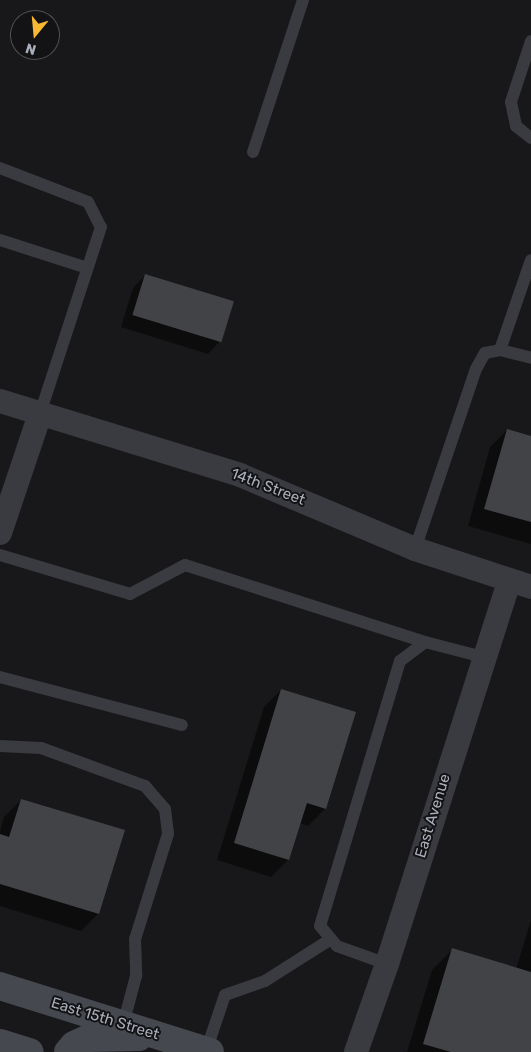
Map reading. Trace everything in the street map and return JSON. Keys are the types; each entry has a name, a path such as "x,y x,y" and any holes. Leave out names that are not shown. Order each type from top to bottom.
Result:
{"main road":[{"name":"East 15th Street","path":"0,986 208,1051"},
{"path":"68,1052 74,1045 88,1038 160,1037"},
{"path":"0,1043 30,1052"}],"street":[{"name":"14th Street","path":"0,401 240,475 416,549 531,588"},
{"path":"0,533 40,414"},
{"name":"East Avenue","path":"356,1052 387,964 508,581"}],"lane":[{"path":"253,152 303,0"},
{"path":"531,41 511,102 516,126 531,138"},
{"path":"0,168 88,202 100,227 40,414"},
{"path":"0,240 87,268"},
{"path":"500,350 531,260"},
{"path":"416,549 476,369 485,353 500,350 531,358"},
{"path":"0,555 130,594 185,565 425,642 483,657"},
{"path":"387,964 337,946 320,926 400,661 425,642"},
{"path":"0,677 182,725"},
{"path":"0,746 41,748 145,786 165,809 168,834 135,939 136,976 123,1025"},
{"path":"208,1051 225,995 265,981 331,939"}],"building":[{"path":"145,274 234,301 221,342 132,315"},
{"path":"507,429 531,436 531,522 484,509"},
{"path":"281,689 356,712 326,809 307,803 289,860 234,843"},
{"path":"21,799 125,830 99,914 0,884 0,834 9,837"},
{"path":"452,948 531,972 531,1052 451,1052 423,1044"}]}
